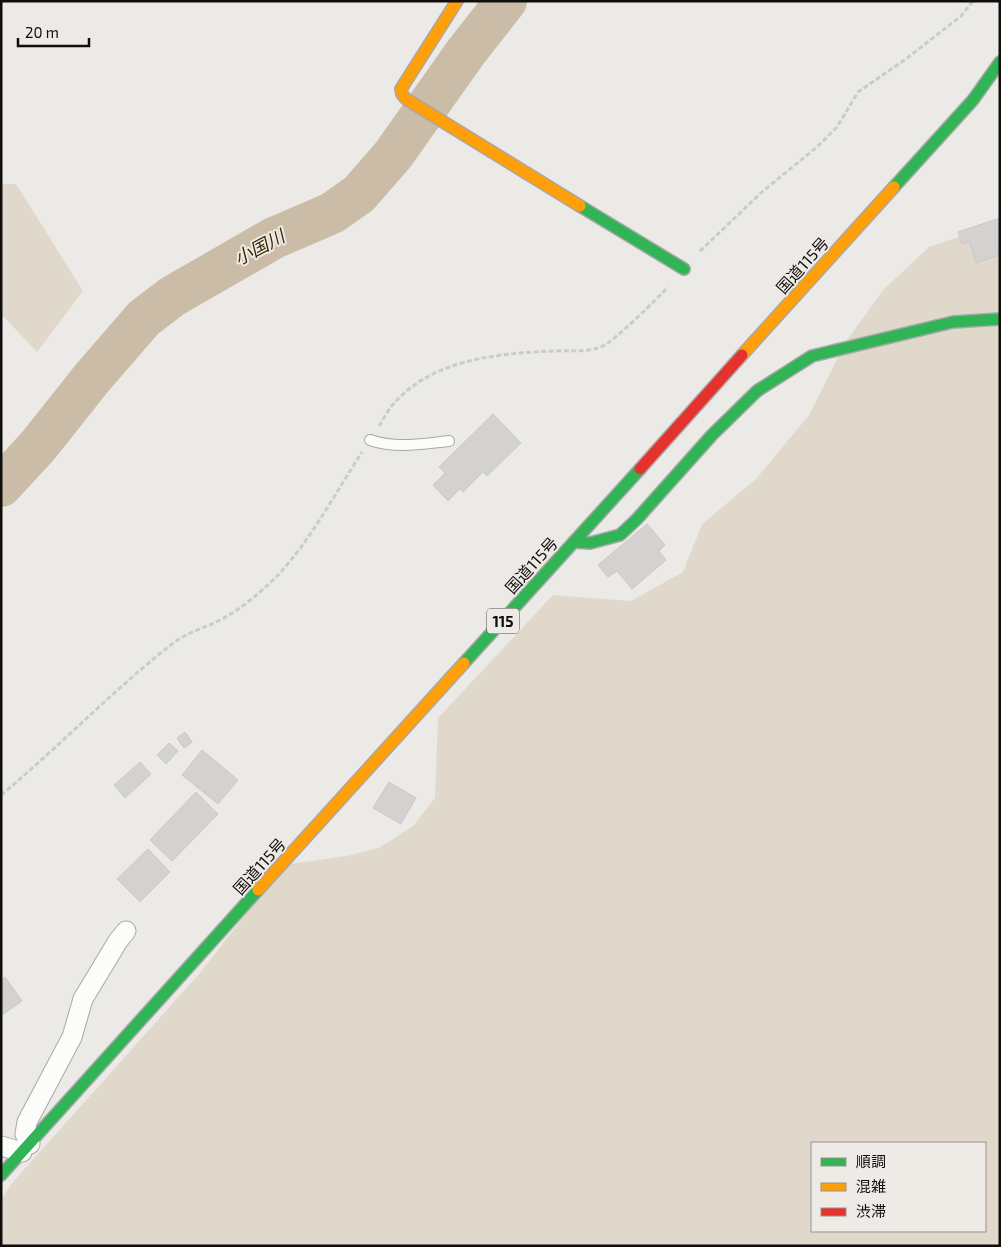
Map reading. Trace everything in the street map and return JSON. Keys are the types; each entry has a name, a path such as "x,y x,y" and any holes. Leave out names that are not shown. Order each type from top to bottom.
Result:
{"main road":[{"path":"457,1 402,89 402,94 406,99 684,269"},
{"name":"国道115号","path":"1,1175 973,100 1000,62"},
{"path":"574,542 590,543 620,535 637,519 712,435 757,391 812,356 953,322 1000,318"}],"street":[{"path":"1,1146 26,1148 25,1134 27,1122 72,1037 83,999 126,931"}],"lane":[{"path":"370,440 384,445 405,446 448,441"}],"path":[{"path":"1,795 170,645 185,634 207,626 238,610 276,577 297,552 394,402 416,383 435,371 464,362 491,357 556,351 577,352 606,346 665,291 696,254 762,192 817,147 837,127 858,92 906,60 961,16 973,1"}],"shaded area":[{"path":"1,184 16,184 83,291 37,352 1,314"},
{"path":"1000,223 1000,1246 1,1246 1,1200 12,1183 200,973 284,865 346,856 379,848 413,826 435,798 438,718 553,595 631,601 683,572 702,524 756,479 809,415 845,343 883,290 929,247"}],"building":[{"path":"1000,218 1000,255 976,263 969,242 962,244 958,232"},
{"path":"493,414 521,443 487,476 483,472 463,492 460,489 448,501 433,485 445,473 439,467"},
{"path":"647,524 665,545 659,551 666,560 632,589 617,571 608,577 598,565"},
{"path":"185,732 192,742 184,748 177,738"},
{"path":"169,743 178,751 166,764 157,755"},
{"path":"202,750 238,780 218,804 182,775"},
{"path":"140,762 151,774 125,798 114,785"},
{"path":"389,782 416,798 401,824 373,808"},
{"path":"196,792 218,814 172,861 150,840"},
{"path":"148,849 170,872 140,902 117,879"},
{"path":"5,977 22,1001 2,1015 1,980"}],"waterway":[{"name":"小国川","path":"1,486 38,446 92,378 144,318 173,296 274,238 332,213 359,194 393,155 466,52 506,1"}],"traffic: fast":[{"path":"894,187 973,100 1000,62"},
{"path":"580,206 684,269"},
{"path":"574,542 590,543 620,535 637,519 712,435 757,391 812,356 953,322 1000,319"},
{"path":"464,663 640,469"},
{"path":"1,1175 258,890"}],"traffic: slow":[{"path":"457,1 401,89 402,94 406,99 580,206"},
{"path":"742,355 894,187"},
{"path":"258,890 464,663"}],"traffic: jam":[{"path":"640,469 742,355"}]}
